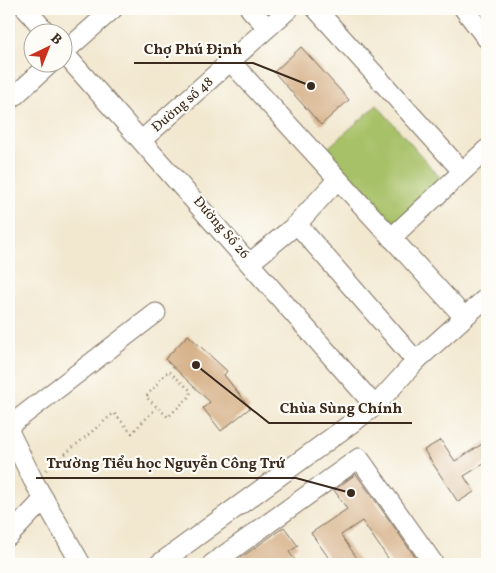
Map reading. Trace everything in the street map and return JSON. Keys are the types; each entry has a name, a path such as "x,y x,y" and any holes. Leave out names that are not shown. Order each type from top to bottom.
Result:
{"street":[{"path":"26,9 37,22"},
{"path":"72,45 113,9"},
{"path":"250,9 267,27"},
{"name":"Đường số 48","path":"142,140 289,9"},
{"path":"316,9 462,170"},
{"path":"464,9 487,39"},
{"path":"231,62 464,317"},
{"name":"Đường Số 26","path":"72,67 142,140 251,262 375,406"},
{"path":"9,101 41,72"},
{"path":"391,238 462,170 487,149"},
{"path":"251,262 297,224 337,180"},
{"path":"297,224 416,360"},
{"path":"159,564 375,406 416,360 487,297"},
{"path":"9,426 156,314"},
{"path":"9,431 33,480 80,564"},
{"path":"212,564 359,458 434,564"},
{"path":"9,536 44,500"}],"path":[{"path":"166,373 173,373 190,388 190,396 168,417 156,408 148,400 148,393 166,373"},
{"path":"33,480 114,413 132,433 156,408"}],"green space":[{"path":"377,105 443,181 389,229 322,153"}],"building":[{"path":"301,47 349,100 321,125 274,72"},
{"path":"188,335 227,371 224,375 250,408 221,431 203,408 210,402 165,359"},
{"path":"441,440 455,461 487,441 487,462 464,476 474,492 458,502 424,450"},
{"path":"356,474 420,564 392,564 362,521 341,535 361,564 333,564 311,533 347,509 334,490"},
{"path":"284,527 298,546 289,552 298,564 232,564"}],"place":[{"name":"Chợ Phú Định","path":"311,86"},
{"name":"Chùa Sùng Chính","path":"196,365"},
{"name":"Trường Tiểu học Nguyễn Công Trứ","path":"351,493"}]}
